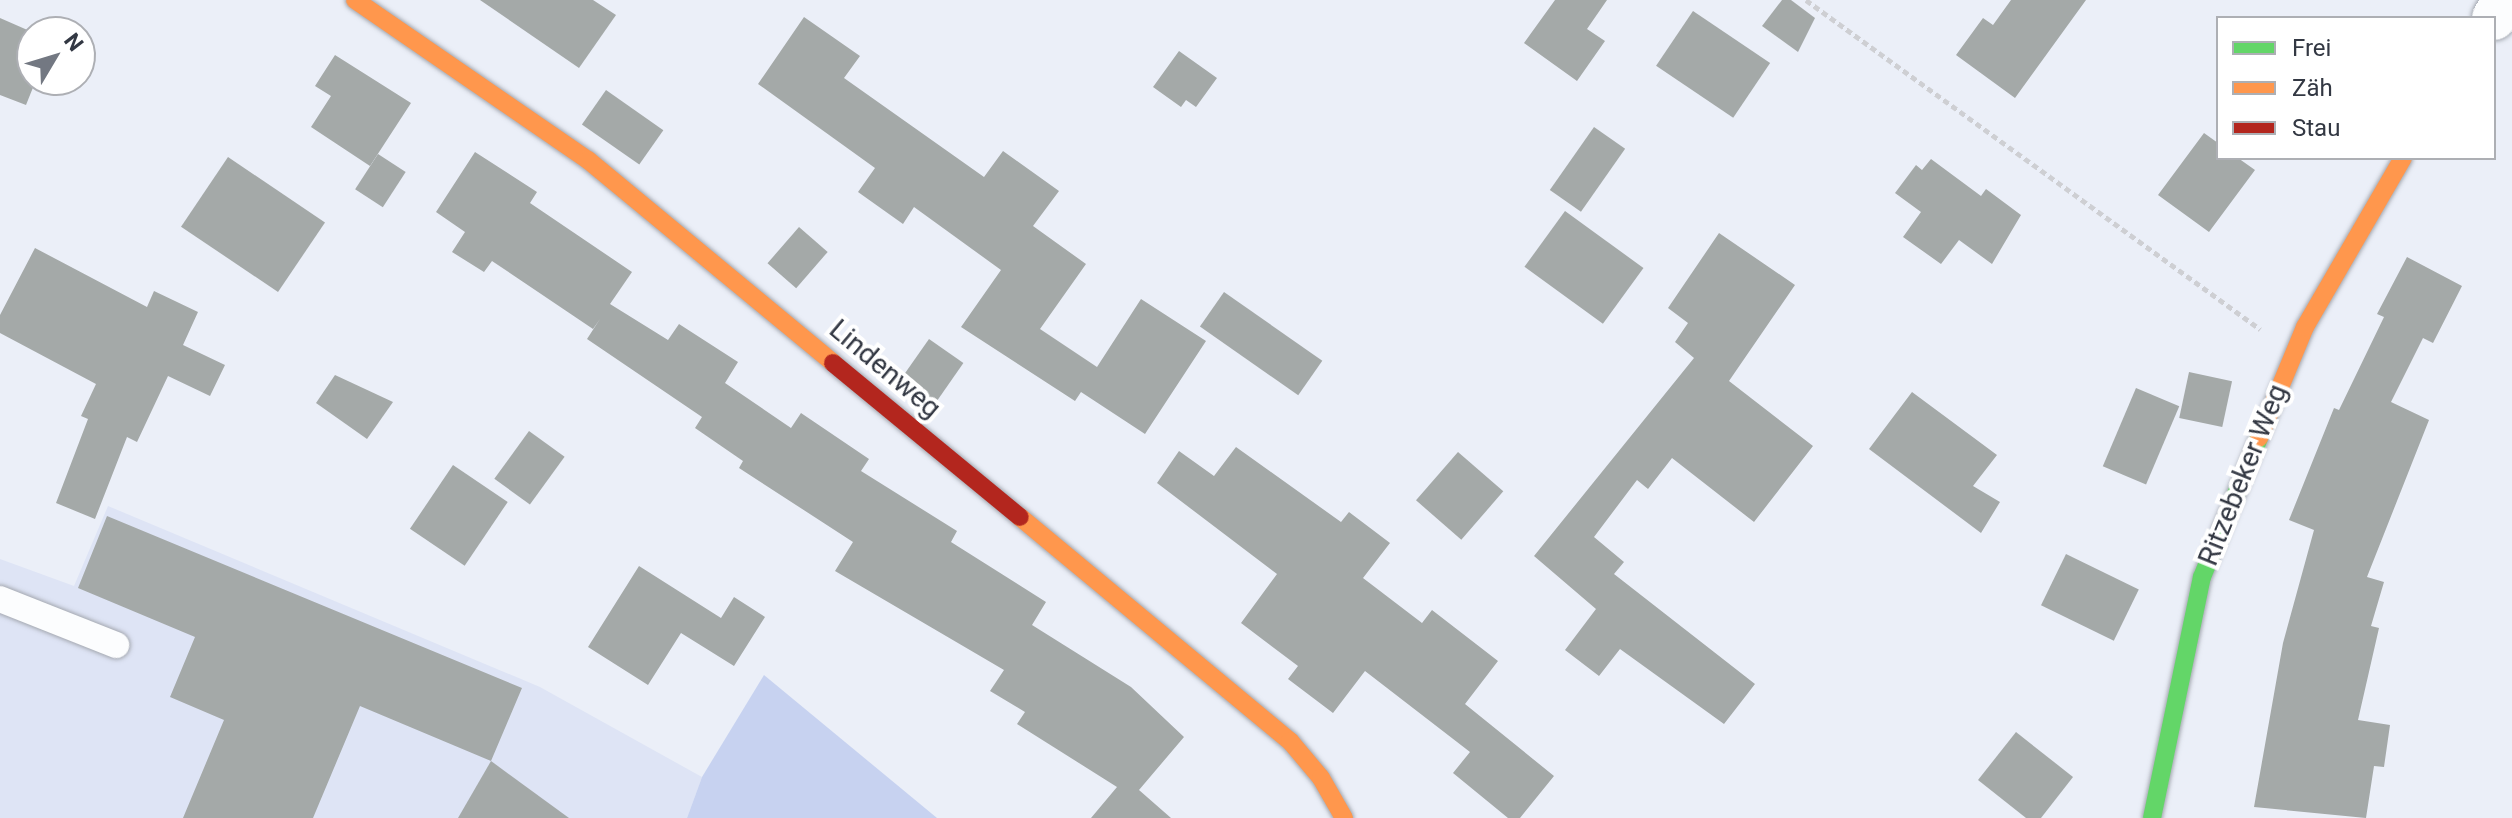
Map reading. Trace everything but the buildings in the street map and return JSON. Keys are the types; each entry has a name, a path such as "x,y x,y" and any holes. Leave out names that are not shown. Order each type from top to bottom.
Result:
{"street":[{"name":"Lindenweg","path":"355,0 625,190 1290,741 1344,818"},
{"name":"Ritzebeker Weg","path":"2152,818 2202,577 2293,353 2402,160"}],"lane":[{"path":"0,599 116,645"}],"path":[{"path":"1806,0 2293,353"}],"shaded area":[{"path":"108,506 540,687 702,777 687,818 0,818 0,559 74,586"},
{"path":"764,675 937,818 687,818 702,777"}],"traffic: fast":[{"path":"2152,818 2202,577 2259,438"}],"traffic: slow":[{"path":"355,0 588,160 833,363"},
{"path":"2259,438 2305,327 2402,160"},
{"path":"1020,517 1290,741 1321,778 1344,818"}],"traffic: jam":[{"path":"833,363 1020,517"}]}
